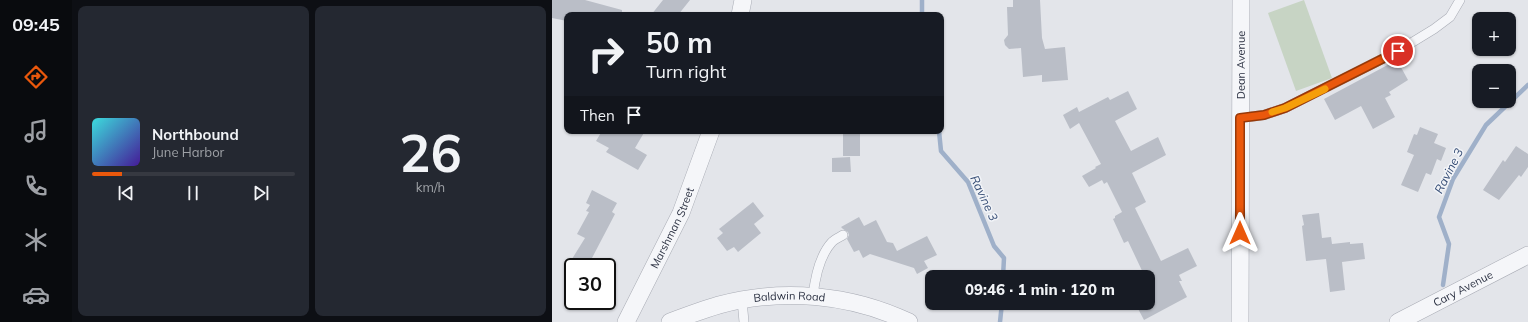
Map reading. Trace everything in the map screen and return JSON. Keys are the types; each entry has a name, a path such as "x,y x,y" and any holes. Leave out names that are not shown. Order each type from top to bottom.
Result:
{"street":[{"path":"741,12 743,0"},
{"name":"Dean Avenue","path":"1240,322 1241,0"},
{"name":"Marshman Street","path":"626,322 681,213 710,134"},
{"name":"Cary Avenue","path":"1398,322 1528,255"},
{"name":"Baldwin Road","path":"670,322 718,306 742,300 789,295 838,299 875,308 906,321"}],"lane":[{"path":"1240,118 1264,115 1285,108 1398,51 1450,18 1460,0"},
{"path":"813,296 815,277 823,256 832,242 843,235"},
{"path":"742,300 744,322"}],"green space":[{"path":"1304,0 1332,78 1296,91 1268,13"}],"building":[{"path":"552,0 585,0 622,10 622,12 564,12 564,20 552,18"},
{"path":"663,0 690,0 680,12 653,12"},
{"path":"1013,0 1040,0 1042,38 1045,49 1065,47 1068,80 1042,82 1042,75 1023,77 1021,48 1009,49 1005,45 1004,40 1008,35 1007,7 1013,7"},
{"path":"1397,60 1408,80 1389,92 1391,95 1385,98 1395,117 1373,129 1361,106 1335,120 1324,99"},
{"path":"1128,91 1137,109 1115,121 1131,151 1158,137 1166,155 1132,173 1146,202 1135,208 1161,261 1188,248 1197,266 1179,275 1182,281 1179,281 1187,297 1144,320 1139,310 1155,310 1155,270 1142,270 1128,241 1124,243 1113,219 1122,212 1107,182 1104,184 1102,180 1089,187 1082,176 1101,164 1079,123 1070,129 1063,115 1077,107 1079,112 1108,97 1110,100"},
{"path":"1420,127 1438,134 1434,143 1446,148 1441,161 1437,159 1431,175 1426,173 1418,192 1401,185 1414,155 1407,152 1414,134 1417,135"},
{"path":"600,134 643,134 635,148 647,155 638,170 606,152 609,148 596,141"},
{"path":"843,134 860,134 860,156 843,156"},
{"path":"1516,146 1528,154 1528,167 1521,177 1519,175 1499,200 1483,190 1503,160 1505,162"},
{"path":"850,157 851,172 832,172 832,158"},
{"path":"592,190 617,203 612,212 615,214 592,258 573,258 585,238 577,234 589,212 586,211 590,205 586,203"},
{"path":"753,202 764,216 754,224 761,233 738,252 734,247 727,251 717,238 723,233 719,229"},
{"path":"1319,213 1322,238 1331,237 1332,244 1350,242 1350,244 1363,243 1365,259 1342,262 1345,290 1330,292 1326,259 1306,261 1302,215"},
{"path":"859,217 864,226 876,220 887,242 893,243 897,251 927,236 937,255 924,261 928,268 917,274 914,268 870,254 863,258 859,250 854,252 847,239 849,235 848,232 841,227"}],"waterway":[{"name":"Ravine 3","path":"922,0 922,12"},
{"name":"Ravine 3","path":"1443,285 1449,244 1439,217 1453,179 1486,125 1528,85"},
{"name":"Ravine 3","path":"939,134 941,151 968,182 994,246 1004,258 1003,270"},
{"name":"Ravine 3","path":"1000,322 1001,310"}],"slow traffic":[{"path":"1272,112 1285,108 1325,89"}],"route":[{"path":"1240,233 1240,118 1264,115 1285,108 1398,51"}]}
